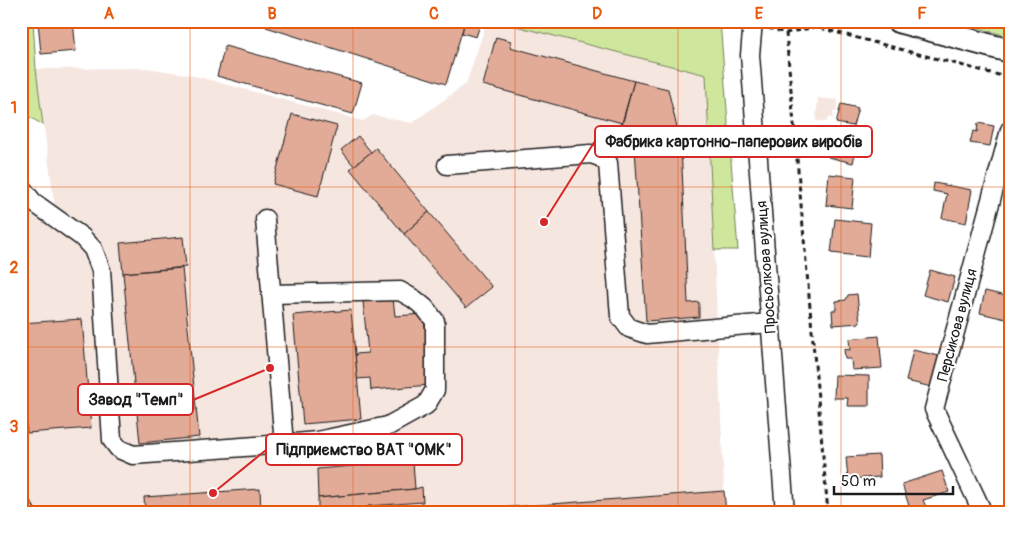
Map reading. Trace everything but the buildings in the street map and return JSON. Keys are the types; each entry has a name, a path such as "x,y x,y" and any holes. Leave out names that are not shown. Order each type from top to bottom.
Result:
{"main road":[{"path":"898,21 1010,51"}],"street":[{"name":"Просьолкова вулиця","path":"761,25 750,55 785,513"},
{"name":"Персикова вулиця","path":"983,513 934,409 1010,130"},
{"path":"447,165 592,154 600,157 608,163 620,316 629,328 646,334 770,323"},
{"path":"21,187 33,202 82,237 93,249 101,270 112,440 119,449 133,455 317,441 388,426 426,405 435,390 435,321 414,298 400,291 271,294"},
{"path":"265,219 284,444"},
{"path":"21,505 26,513"}],"path":[{"path":"761,25 786,33 816,27 1010,78"},
{"path":"786,33 828,513"}],"shaded area":[{"path":"487,21 496,21 707,75 725,513 21,513 21,207 55,208 36,69 147,68 191,75 363,121 372,115 412,123 466,84"},
{"path":"818,98 838,100 836,112 833,112 833,118 828,117 827,122 816,121"}],"green space":[{"path":"21,21 33,21 36,69 43,125 23,113 21,101"},
{"path":"496,21 720,21 738,250 714,250 706,75"},
{"path":"955,21 1010,21 1010,37"}],"place":[{"name":"Фабрика картонно-паперових виробів","path":"544,222"},
{"name":"Завод \"Темп\"","path":"270,368"},
{"name":"Підприємство ВАТ \"ОМК\"","path":"213,493"}]}
